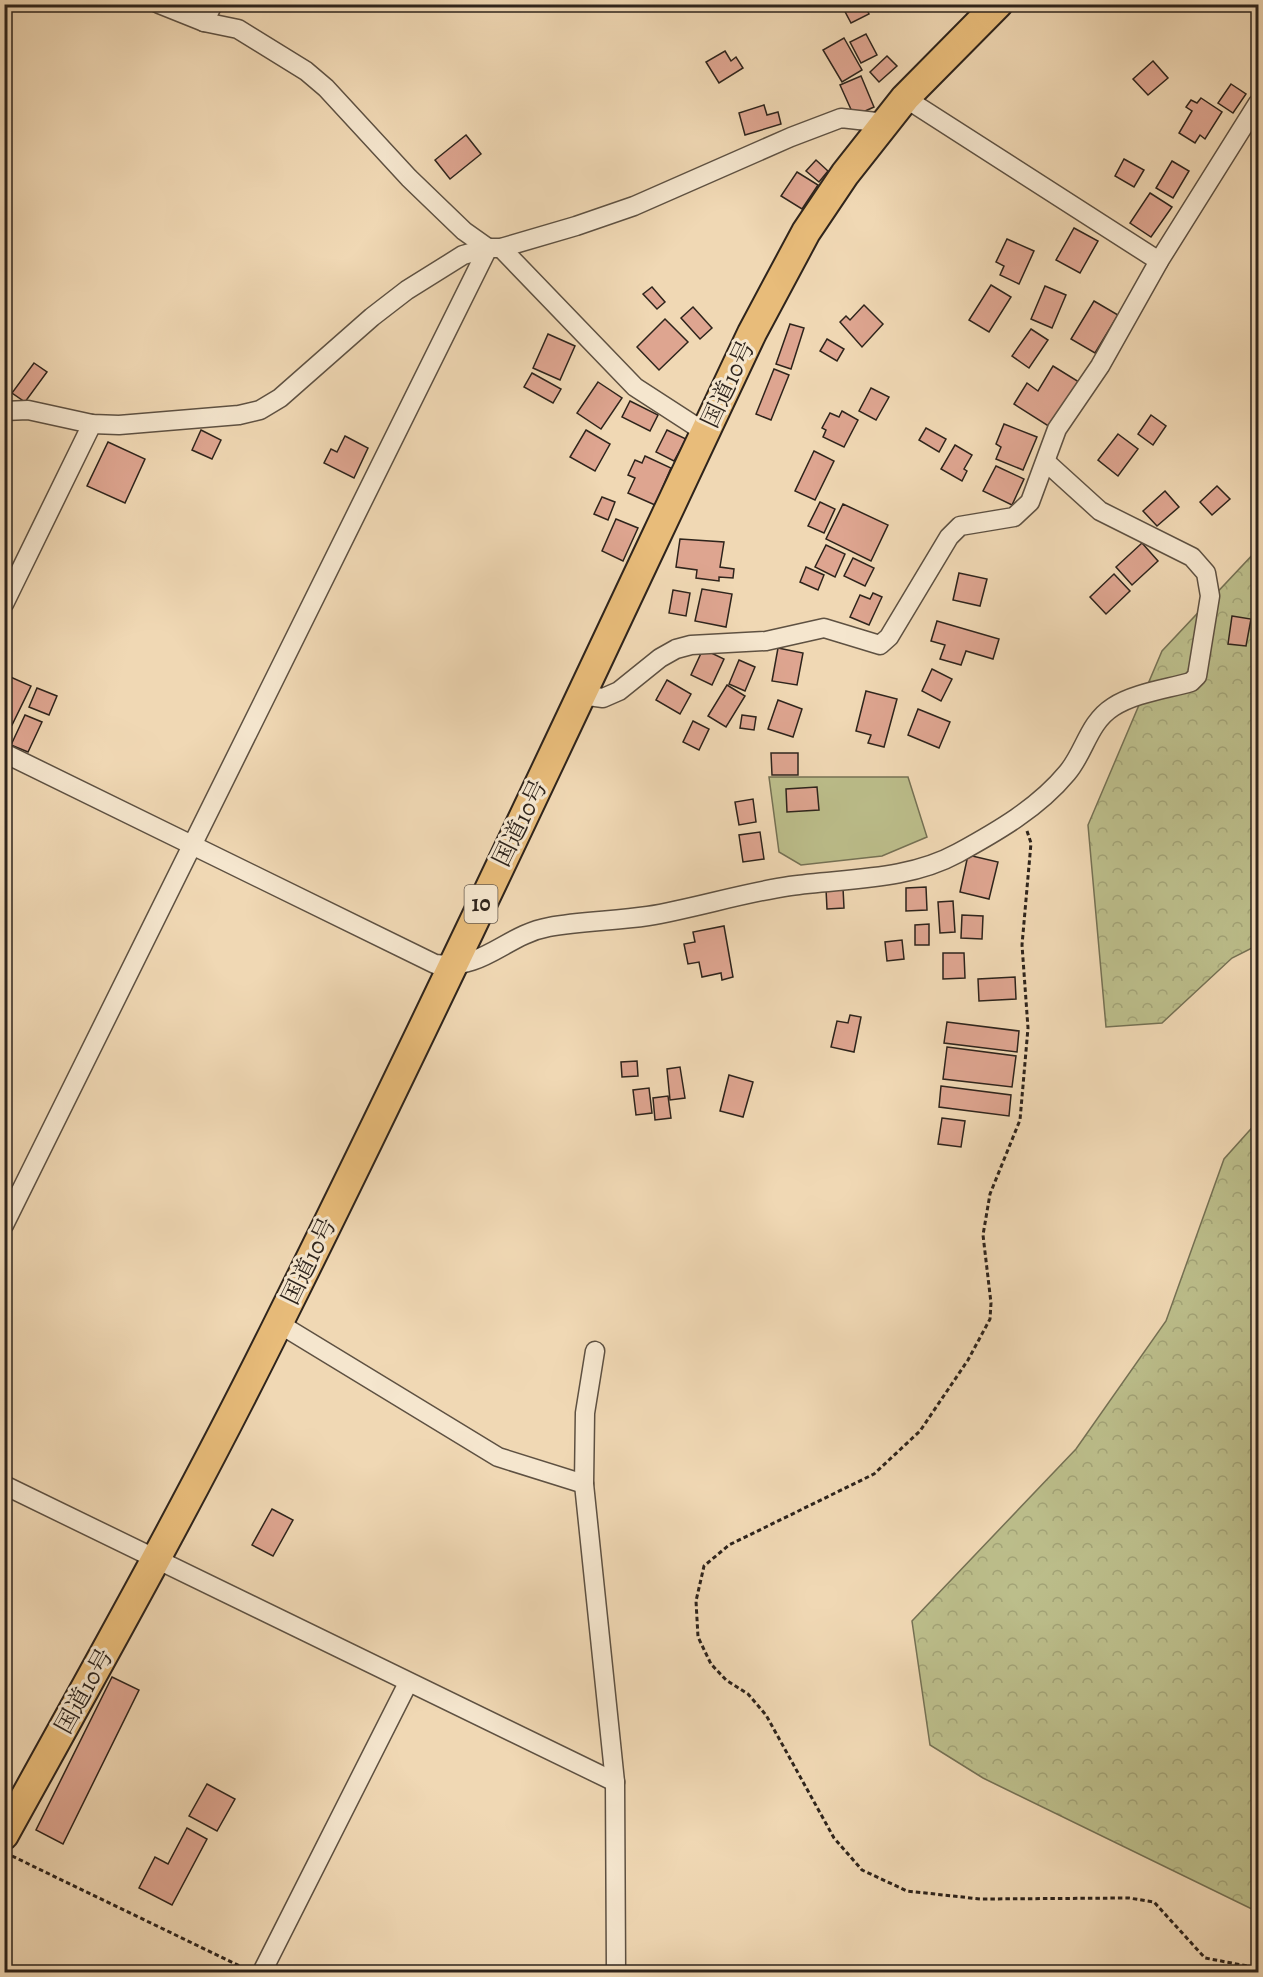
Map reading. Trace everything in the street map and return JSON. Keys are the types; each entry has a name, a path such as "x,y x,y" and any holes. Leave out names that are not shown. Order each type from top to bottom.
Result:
{"highway":[{"name":"国道10号","path":"4,1835 156,1561 279,1323 452,966 752,333 806,232 905,98 999,4"}],"street":[{"path":"159,4 204,22 238,29 306,71 326,88 409,178 464,231 495,248 635,387 706,433"},
{"path":"204,22 213,4"},
{"path":"905,98 1159,261"},
{"path":"581,695 603,698 611,695 660,658 676,649 691,645 766,641 824,628 880,645 889,637 949,537 960,526 1014,517 1030,502 1057,429 1100,366 1159,261 1258,103"},
{"path":"4,411 28,410 92,424 119,425 238,415 260,410 280,398 372,317 407,290 463,255 576,226 634,206 791,137 841,118 885,123"},
{"path":"4,1225 495,248"},
{"path":"4,604 92,424"},
{"path":"4,753 435,964 452,966 474,962 520,935 548,927 646,916 790,886 853,880 924,867 956,854 1022,816 1069,771 1098,719 1114,705 1191,682 1197,676 1210,596 1206,573 1192,557 1100,511 1046,462"},
{"path":"279,1323 498,1457 584,1484"},
{"path":"595,1351 585,1413 584,1484 615,1782 616,1972"},
{"path":"4,1485 156,1561 615,1782"},
{"path":"262,1972 408,1683"}],"path":[{"path":"1022,816 1031,843 1022,945 1026,981 1026,1062 1020,1120 990,1194 983,1235 991,1303 990,1319 968,1360 920,1431 874,1474 729,1545 704,1566 696,1601 698,1637 711,1664 726,1680 748,1694 766,1715 834,1838 862,1870 907,1891 980,1899 1129,1898 1154,1902 1205,1958 1258,1968"},
{"path":"4,1852 253,1972"}],"green space":[{"path":"1258,549 1258,945 1232,958 1162,1023 1106,1027 1088,825 1162,651"},
{"path":"769,777 908,777 927,837 882,856 801,865 779,852"},
{"path":"1258,1121 1258,1912 983,1778 930,1745 912,1621 1076,1449 1166,1321 1224,1159"}],"building":[{"path":"841,4 864,4 869,14 851,23"},
{"path":"866,34 877,55 861,63 850,42"},
{"path":"844,38 862,70 842,82 823,50"},
{"path":"725,51 731,61 736,57 743,68 719,83 706,62"},
{"path":"887,56 897,66 879,82 870,72"},
{"path":"1153,61 1168,78 1148,95 1133,79"},
{"path":"861,76 874,107 854,116 840,85"},
{"path":"1231,84 1246,94 1233,113 1218,103"},
{"path":"1201,98 1222,112 1205,139 1200,135 1195,143 1179,133 1192,111 1186,107 1191,100 1197,103"},
{"path":"764,105 767,115 778,112 781,124 745,135 739,113"},
{"path":"466,135 481,154 450,179 435,160"},
{"path":"1124,159 1144,170 1134,187 1115,176"},
{"path":"816,160 828,171 819,182 806,171"},
{"path":"1172,161 1189,171 1173,198 1156,188"},
{"path":"797,172 818,185 802,209 781,196"},
{"path":"1150,193 1172,207 1151,237 1130,223"},
{"path":"1074,228 1098,241 1080,273 1056,260"},
{"path":"1007,239 1034,251 1019,284 1000,275 1004,266 996,262"},
{"path":"991,285 1011,297 989,332 969,320"},
{"path":"1045,286 1066,295 1052,328 1031,319"},
{"path":"652,287 665,302 657,309 643,294"},
{"path":"1094,301 1118,315 1095,353 1071,339"},
{"path":"864,305 883,324 862,347 840,322 846,316 850,320"},
{"path":"693,307 712,328 700,339 681,318"},
{"path":"665,319 688,342 659,370 637,347"},
{"path":"790,324 804,328 791,369 776,364"},
{"path":"1031,329 1048,340 1029,368 1012,356"},
{"path":"548,334 575,346 560,380 533,368"},
{"path":"827,339 844,349 837,361 820,351"},
{"path":"34,363 47,372 25,402 12,393"},
{"path":"1053,366 1079,382 1050,427 1014,404 1027,383 1038,391"},
{"path":"774,369 789,375 771,420 756,414"},
{"path":"532,373 561,389 553,403 524,387"},
{"path":"598,382 622,398 601,429 577,413"},
{"path":"871,388 889,397 876,420 859,411"},
{"path":"630,401 658,415 650,431 622,417"},
{"path":"842,411 858,420 844,447 823,437 826,430 822,428 830,413 839,417"},
{"path":"1151,415 1166,426 1153,445 1138,434"},
{"path":"1004,424 1037,437 1023,470 996,459 1001,447 996,444"},
{"path":"926,428 946,439 939,452 919,440"},
{"path":"201,430 221,440 212,459 192,450"},
{"path":"586,430 610,444 595,471 570,457"},
{"path":"667,430 686,439 674,461 656,452"},
{"path":"1118,434 1138,449 1118,476 1098,460"},
{"path":"345,436 368,448 354,478 324,463 331,449 337,452"},
{"path":"108,442 145,459 125,503 87,486"},
{"path":"955,445 972,455 964,469 967,471 962,481 941,469"},
{"path":"814,451 834,461 815,500 795,491"},
{"path":"645,456 671,468 655,505 628,493 635,478 628,475 635,460 642,463"},
{"path":"996,466 1024,479 1012,505 983,491"},
{"path":"1217,486 1230,499 1212,515 1200,502"},
{"path":"1165,491 1179,507 1157,526 1143,511"},
{"path":"602,497 615,502 608,520 594,514"},
{"path":"820,502 835,509 824,533 808,526"},
{"path":"843,504 888,525 871,561 826,539"},
{"path":"616,519 638,528 623,561 602,551"},
{"path":"680,539 724,542 720,567 734,569 733,578 719,577 719,581 696,578 697,570 676,567"},
{"path":"1142,543 1158,561 1132,585 1116,567"},
{"path":"826,545 845,554 835,577 815,567"},
{"path":"853,558 874,568 865,586 844,576"},
{"path":"806,567 824,575 818,590 800,582"},
{"path":"959,573 987,579 980,606 953,600"},
{"path":"1114,574 1130,591 1106,614 1090,597"},
{"path":"702,589 732,594 726,627 695,621"},
{"path":"673,590 690,593 686,616 669,613"},
{"path":"873,593 882,597 869,625 850,617 860,595 870,599"},
{"path":"1232,616 1251,619 1246,646 1228,644"},
{"path":"937,621 999,639 993,659 966,651 961,665 940,659 945,645 931,641"},
{"path":"778,648 803,653 797,685 772,681"},
{"path":"703,649 724,659 712,685 691,675"},
{"path":"739,660 755,667 745,691 729,684"},
{"path":"932,669 952,679 941,701 922,691"},
{"path":"6,675 31,686 12,725 4,722"},
{"path":"667,680 691,694 680,714 656,700"},
{"path":"727,685 745,696 726,727 708,716"},
{"path":"37,688 57,696 49,715 29,707"},
{"path":"866,691 897,699 884,747 868,743 871,735 856,731"},
{"path":"778,700 802,709 793,737 768,729"},
{"path":"918,709 950,722 939,748 908,735"},
{"path":"25,715 42,722 28,752 11,745"},
{"path":"742,715 756,717 754,730 740,728"},
{"path":"693,721 709,729 699,750 683,742"},
{"path":"771,753 798,753 798,775 772,775"},
{"path":"817,787 819,810 787,812 786,789"},
{"path":"753,799 756,822 739,825 735,802"},
{"path":"760,832 764,859 743,862 739,835"},
{"path":"968,855 998,862 989,899 960,892"},
{"path":"926,887 927,910 906,911 906,888"},
{"path":"843,888 844,908 827,909 826,889"},
{"path":"953,901 955,932 940,933 938,902"},
{"path":"962,915 983,916 982,939 961,938"},
{"path":"929,924 929,945 915,945 915,925"},
{"path":"724,926 733,977 722,980 721,973 702,977 699,962 688,964 684,944 695,942 693,932"},
{"path":"902,940 904,959 887,961 885,942"},
{"path":"943,953 964,953 965,978 943,979"},
{"path":"1015,977 1016,999 979,1001 978,979"},
{"path":"850,1015 861,1017 854,1052 831,1047 837,1021 848,1023"},
{"path":"947,1022 1019,1031 1017,1052 944,1043"},
{"path":"947,1047 1016,1056 1012,1087 943,1079"},
{"path":"637,1061 638,1076 622,1077 621,1062"},
{"path":"680,1067 685,1098 670,1100 667,1069"},
{"path":"729,1075 753,1082 743,1117 720,1111"},
{"path":"941,1086 1011,1095 1009,1116 939,1107"},
{"path":"649,1088 652,1113 636,1115 633,1090"},
{"path":"668,1096 671,1118 655,1120 653,1098"},
{"path":"942,1118 965,1121 961,1147 938,1144"},
{"path":"272,1509 293,1520 273,1556 252,1545"},
{"path":"112,1677 139,1690 63,1844 36,1830"},
{"path":"207,1784 235,1799 217,1831 189,1816"},
{"path":"187,1828 207,1839 172,1905 139,1888 155,1857 168,1864"}]}
